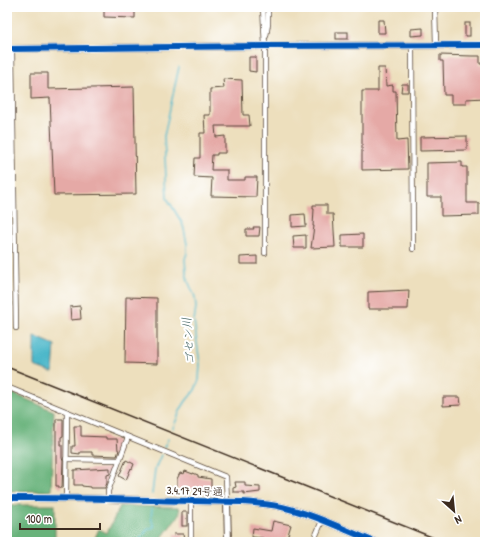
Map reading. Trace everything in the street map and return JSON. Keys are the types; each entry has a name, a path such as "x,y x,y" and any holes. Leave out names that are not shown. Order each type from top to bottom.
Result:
{"street":[{"path":"263,7 265,46 265,253"},
{"path":"265,46 268,24 268,7"},
{"path":"434,7 436,45"},
{"path":"412,45 413,249"},
{"path":"16,328 9,49 485,45"},
{"path":"7,209 14,209"},
{"path":"7,387 226,477 228,542"},
{"path":"66,498 67,412"},
{"path":"108,498 108,491 128,437"},
{"path":"66,459 119,460"},
{"name":"3.4.17 29号通","path":"7,498 108,498 263,504 282,507 303,513 375,542"},
{"path":"191,501 191,542"},
{"path":"314,542 322,521"}],"green space":[{"path":"7,391 54,411 51,491 7,491"},
{"path":"7,505 55,505 55,542 7,542"},
{"path":"120,506 179,507 180,513 161,539 162,542 93,542 99,529 107,533"}],"water":[{"path":"34,336 55,345 53,373 34,366"}],"building":[{"path":"104,7 135,7 135,18 104,17"},
{"path":"378,20 384,20 385,33 378,33"},
{"path":"465,23 470,23 470,36 465,36"},
{"path":"423,28 423,35 411,36 411,29"},
{"path":"336,32 348,32 348,39 336,39"},
{"path":"440,55 480,56 480,64 485,64 485,98 466,99 466,104 451,104 451,95 444,95 443,61 440,61"},
{"path":"249,57 256,57 256,72 249,71"},
{"path":"378,68 385,68 386,86 393,85 393,91 396,91 397,141 407,140 408,169 362,170 362,91 378,91"},
{"path":"31,73 48,73 48,89 134,87 136,194 54,195 50,98 31,99"},
{"path":"223,79 242,80 243,115 249,115 250,126 215,126 216,137 225,136 225,153 217,153 217,155 212,155 211,170 227,170 227,180 245,180 245,177 257,177 256,197 211,196 212,178 194,177 195,158 200,158 200,133 205,133 204,115 210,115 210,89 224,88"},
{"path":"402,84 408,84 408,92 401,92"},
{"path":"467,136 467,150 420,151 420,137"},
{"path":"462,162 462,167 467,167 467,203 479,203 479,215 441,216 441,197 427,197 427,163"},
{"path":"313,205 327,205 327,214 333,214 335,247 311,248 314,226"},
{"path":"305,214 306,226 292,227 292,215"},
{"path":"253,227 260,227 259,236 246,236 246,229 254,229"},
{"path":"363,234 363,247 342,247 342,235"},
{"path":"306,235 306,248 294,248 293,236"},
{"path":"257,256 257,264 240,264 240,257"},
{"path":"409,290 408,309 368,309 368,292"},
{"path":"126,297 157,298 157,364 125,363"},
{"path":"80,306 81,319 71,320 70,307"},
{"path":"443,397 460,397 461,405 443,406"},
{"path":"56,419 63,419 63,436 61,437 63,461 62,488 56,486"},
{"path":"74,426 81,426 81,436 117,439 119,450 117,456 92,455 92,452 80,452 80,454 72,453 72,446 75,446"},
{"path":"126,460 134,464 126,480 119,476"},
{"path":"110,468 110,474 107,475 107,483 105,488 90,488 82,485 74,485 74,470"},
{"path":"185,471 198,475 198,477 211,479 211,494 207,494 207,492 200,492 200,489 177,489 177,479 180,473 184,474"},
{"path":"235,482 245,482 245,486 260,487 260,492 244,494 244,492 233,492 233,488 236,487"},
{"path":"182,512 187,512 187,526 182,526"},
{"path":"273,521 291,525 287,538 297,542 267,542 262,541 263,538 252,537 253,528 271,531"},
{"path":"174,534 183,534 184,541 175,541"}],"waterway":[{"name":"ゴセン川","path":"173,428 181,409 195,390 199,380 200,364 194,321 196,307 195,297 186,272 185,259 187,244 182,223 167,198 164,136 179,67"},
{"name":"ゴセン川","path":"164,447 168,439"},
{"name":"ゴセン川","path":"152,494 155,469 161,455"},
{"name":"ゴセン川","path":"139,542 147,530 154,527 151,518 152,508"}],"railway":[{"path":"7,367 444,542"}],"cycle path":[{"path":"7,49 485,45"},
{"path":"7,498 242,502 262,504 294,510 375,542"}]}
